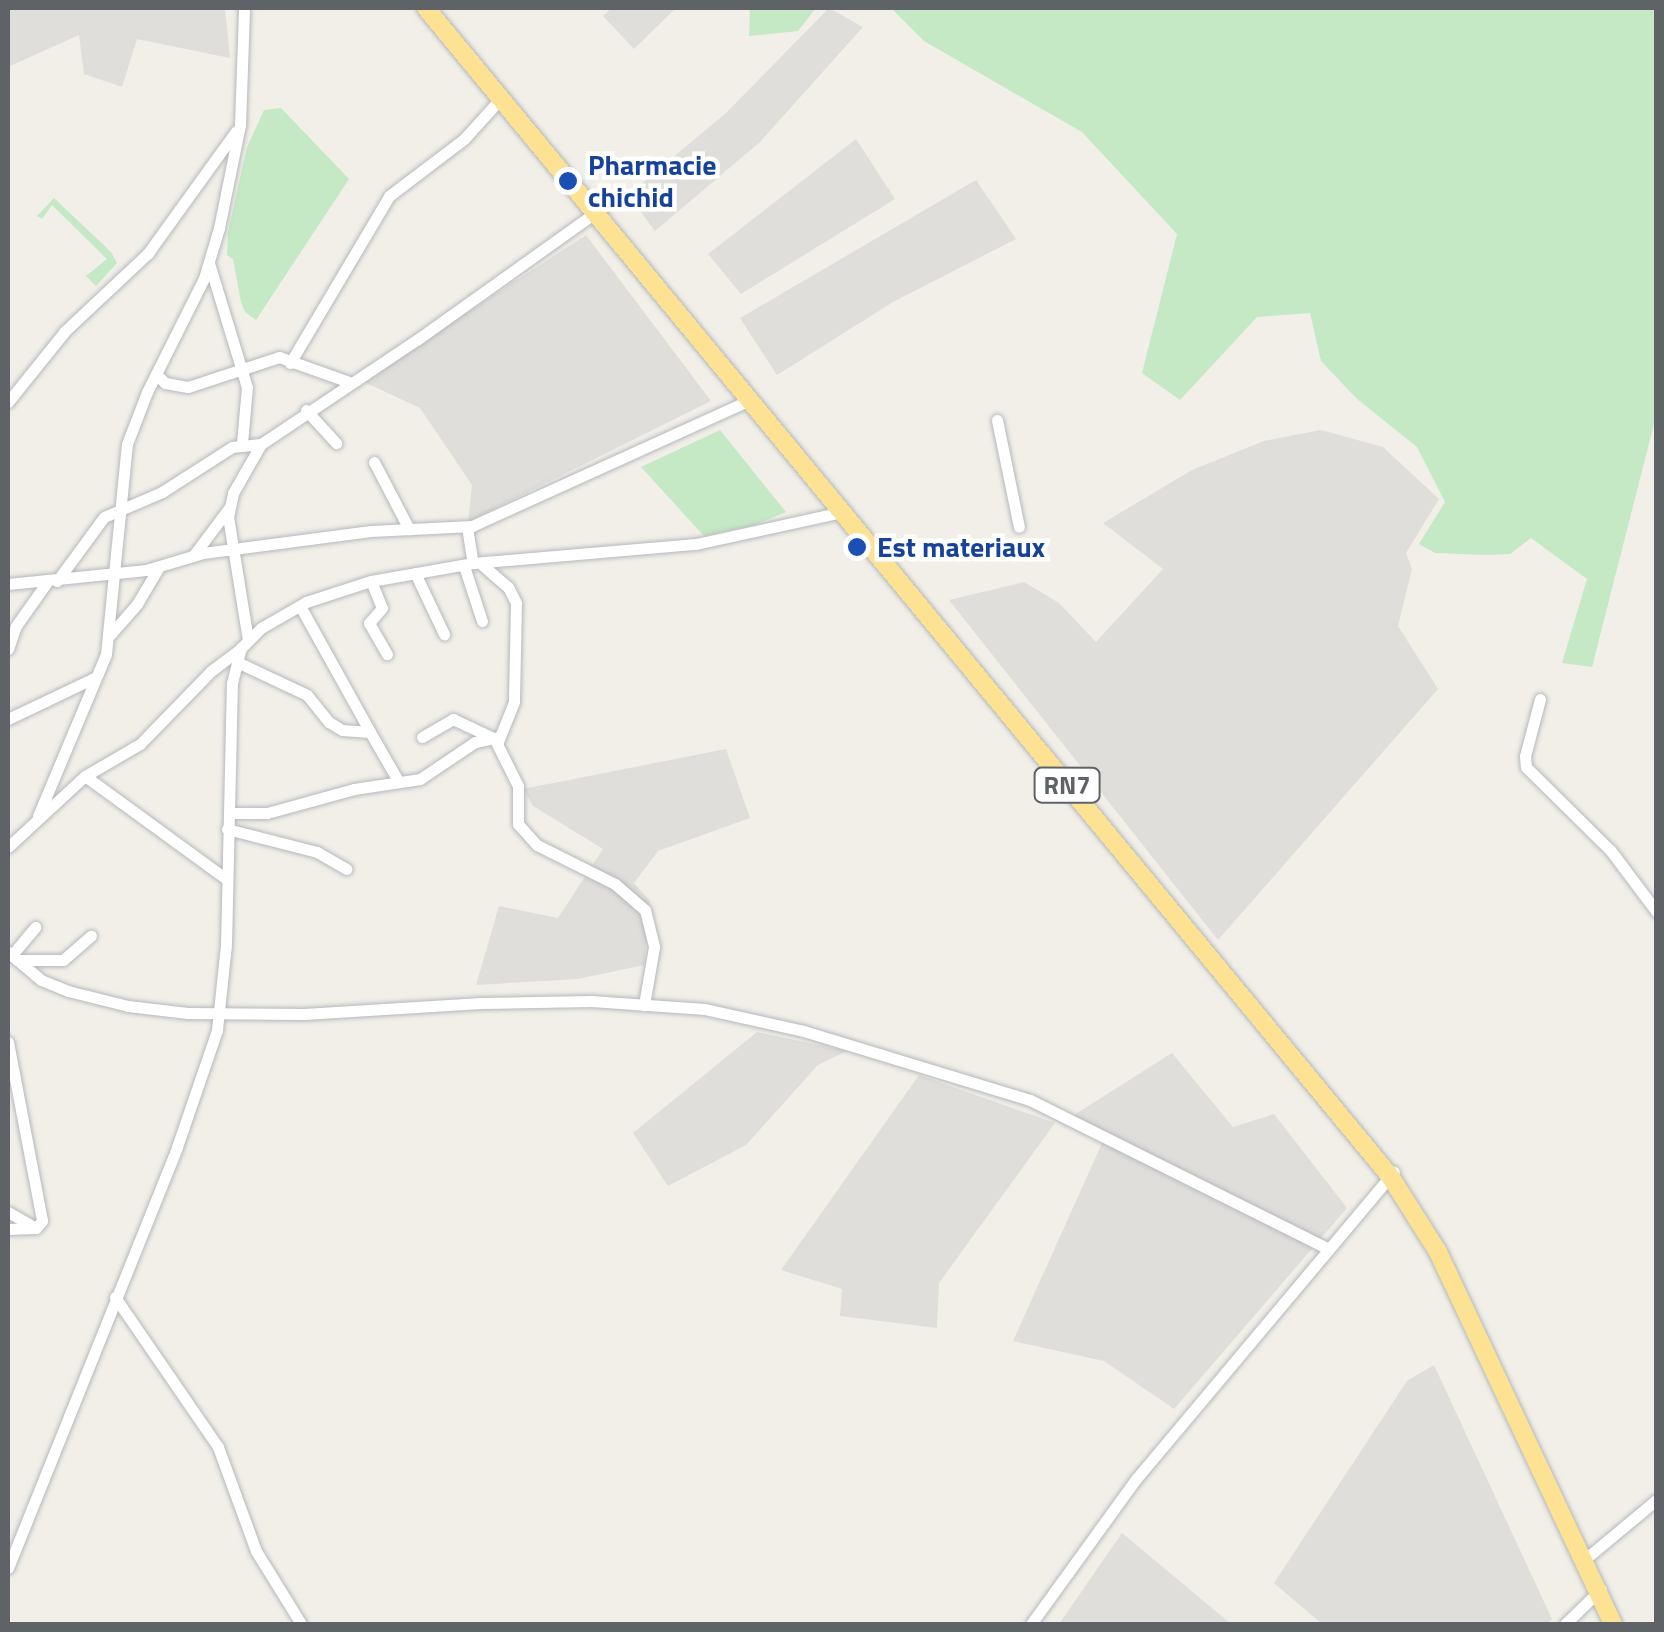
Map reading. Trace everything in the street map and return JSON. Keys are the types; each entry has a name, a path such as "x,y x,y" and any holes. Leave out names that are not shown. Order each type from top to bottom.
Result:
{"highway":[{"name":"RN7","path":"426,8 599,210 1393,1173 1464,1279 1590,1554 1613,1624"},
{"name":"RN7","path":"438,8 750,400 1393,1173 1438,1252 1601,1589 1622,1624"}],"street":[{"path":"38,816 110,634 127,444 209,262 240,125 244,8"},
{"path":"290,363 389,196 464,138 501,98"},
{"path":"8,402 65,331 148,253 240,125"},
{"path":"192,556 229,508 261,444 599,210"},
{"path":"209,262 246,386 242,443"},
{"path":"156,374 165,384 188,387 241,366 279,357 352,383"},
{"path":"8,584 116,574 159,567 192,556 409,528 467,527 511,512 750,400"},
{"path":"306,410 336,444"},
{"path":"997,420 1020,527"},
{"path":"8,649 16,626 98,522 162,492 208,459 242,443 261,444"},
{"path":"374,462 409,528"},
{"path":"8,1568 176,1147 219,1016 237,662 245,644 229,508"},
{"path":"8,847 85,776 140,744 211,671 300,606 370,581 415,573 472,564 696,544 783,529 842,512"},
{"path":"467,527 482,622"},
{"path":"472,564 508,587 516,603 514,702 495,737 518,786 520,828 537,845 615,884 651,920 654,959 644,1005"},
{"path":"110,634 137,604 159,567"},
{"path":"415,573 444,634"},
{"path":"370,581 382,608 369,623 386,654"},
{"path":"300,606 398,779"},
{"path":"237,662 307,695 328,722 342,730 370,732"},
{"path":"8,719 94,678"},
{"path":"1540,699 1526,766 1611,851 1656,911"},
{"path":"422,737 453,720 495,737"},
{"path":"228,813 267,813 398,779 433,774 475,742 495,737"},
{"path":"85,776 225,878"},
{"path":"228,829 318,852 346,869"},
{"path":"12,956 34,927"},
{"path":"12,956 62,960 91,936"},
{"path":"12,956 48,983 84,996 128,1006 219,1016 481,1003 644,1005 705,1010 804,1031 1013,1093 1329,1249"},
{"path":"8,1042 42,1221 36,1228 8,1229"},
{"path":"1031,1624 1136,1479 1393,1173"},
{"path":"8,1212 36,1228"},
{"path":"115,1297 218,1447 256,1550 301,1624"},
{"path":"1590,1554 1656,1500"},
{"path":"1565,1624 1601,1589"}],"shaded area":[{"path":"8,8 225,8 230,58 137,39 122,87 84,74 79,35 8,67"},
{"path":"612,8 676,8 634,49 603,16"},
{"path":"829,8 863,27 760,142 655,231 628,195 726,113"},
{"path":"856,139 895,199 741,294 708,254"},
{"path":"976,180 1016,239 893,302 777,375 740,318"},
{"path":"586,235 711,401 468,522 472,485 420,408 362,381"},
{"path":"1321,430 1383,447 1439,499 1406,553 1412,569 1398,626 1438,689 1218,940 949,600 1024,582 1059,603 1096,642 1163,569 1103,523 1192,470 1264,441"},
{"path":"726,749 750,818 658,851 634,883 650,901 644,965 578,979 476,985 499,906 558,918 603,849 533,806 523,789"},
{"path":"757,1032 847,1051 818,1065 746,1145 668,1186 633,1133"},
{"path":"1172,1053 1233,1127 1274,1114 1347,1208 1174,1409 1104,1361 1013,1341 1107,1132 1074,1115"},
{"path":"919,1075 1055,1123 939,1283 937,1328 840,1316 842,1289 781,1270"},
{"path":"1434,1365 1552,1619 1547,1624 1322,1624 1274,1583 1407,1381"},
{"path":"1122,1533 1231,1624 1059,1624"}],"green space":[{"path":"750,8 816,8 798,31 749,36"},
{"path":"891,8 1656,8 1656,416 1592,667 1562,663 1587,579 1531,538 1510,554 1435,553 1419,544 1445,502 1417,447 1356,398 1321,361 1310,313 1257,317 1180,400 1142,373 1177,234 1082,132 924,41"},
{"path":"281,108 349,179 256,320 245,312 241,302 233,259 227,255 228,232 247,147 264,110"},
{"path":"54,198 111,252 117,263 96,286 86,276 107,259 52,205 42,219 37,216"},
{"path":"720,430 786,512 755,525 704,536 641,467"}],"place":[{"name":"Pharmacie chichid","path":"568,181"},
{"name":"Est materiaux","path":"857,547"}]}
